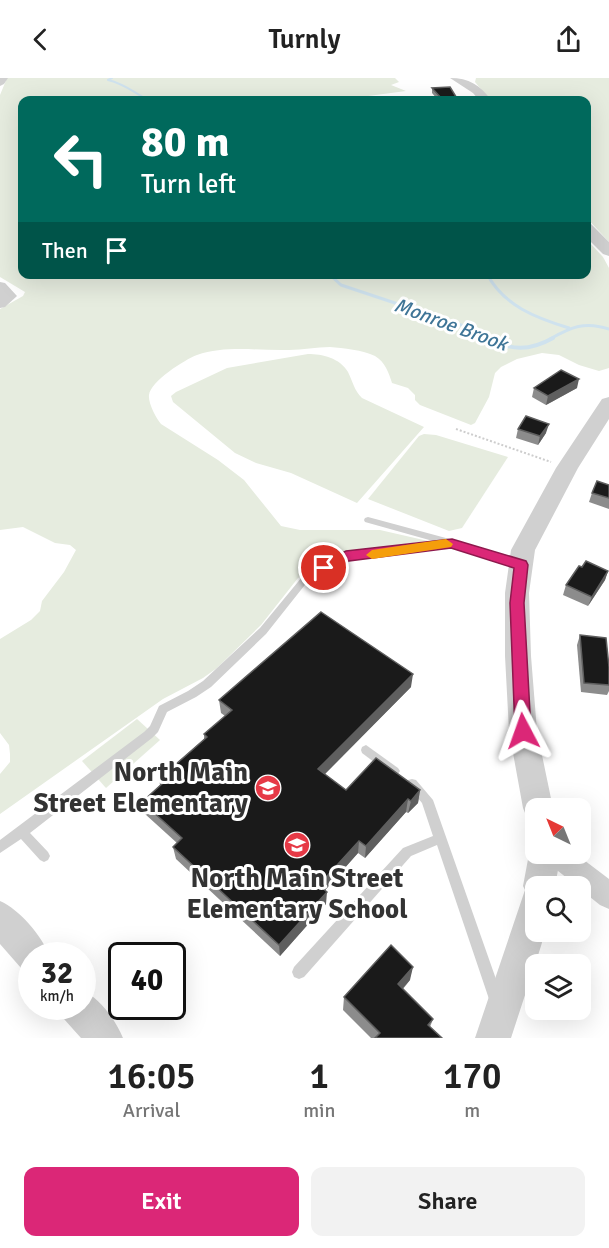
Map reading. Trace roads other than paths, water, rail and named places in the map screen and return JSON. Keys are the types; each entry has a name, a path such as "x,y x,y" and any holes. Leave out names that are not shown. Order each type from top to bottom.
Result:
{"street":[{"path":"456,78 477,90 482,96"},
{"path":"591,232 609,252"},
{"path":"536,798 523,731 517,603 521,565 531,532 567,468 609,404"},
{"path":"569,864 609,896"},
{"path":"0,918 21,942"},
{"path":"497,1027 525,942"},
{"path":"89,1020 105,1038"}],"lane":[{"path":"368,520 457,544 521,565"},
{"path":"0,847 153,731 163,709 192,694 211,680 264,631 302,583 313,574 346,556 457,544"},
{"path":"366,750 427,800 441,838 497,1027"},
{"path":"22,832 44,856"},
{"path":"299,972 407,852 441,838"}],"waterway":[{"name":"Monroe Brook","path":"112,78 108,80 141,96"},
{"name":"Monroe Brook","path":"334,279 341,285 464,326 490,339"},
{"path":"490,279 502,295 512,303 533,315 569,328"},
{"name":"Monroe Brook","path":"550,339 578,326 609,329"},
{"name":"Monroe Brook","path":"487,338 520,348 553,338"}],"place":[{"name":"North Main Street Elementary","path":"268,788"},
{"name":"North Main Street Elementary School","path":"297,845"}]}
